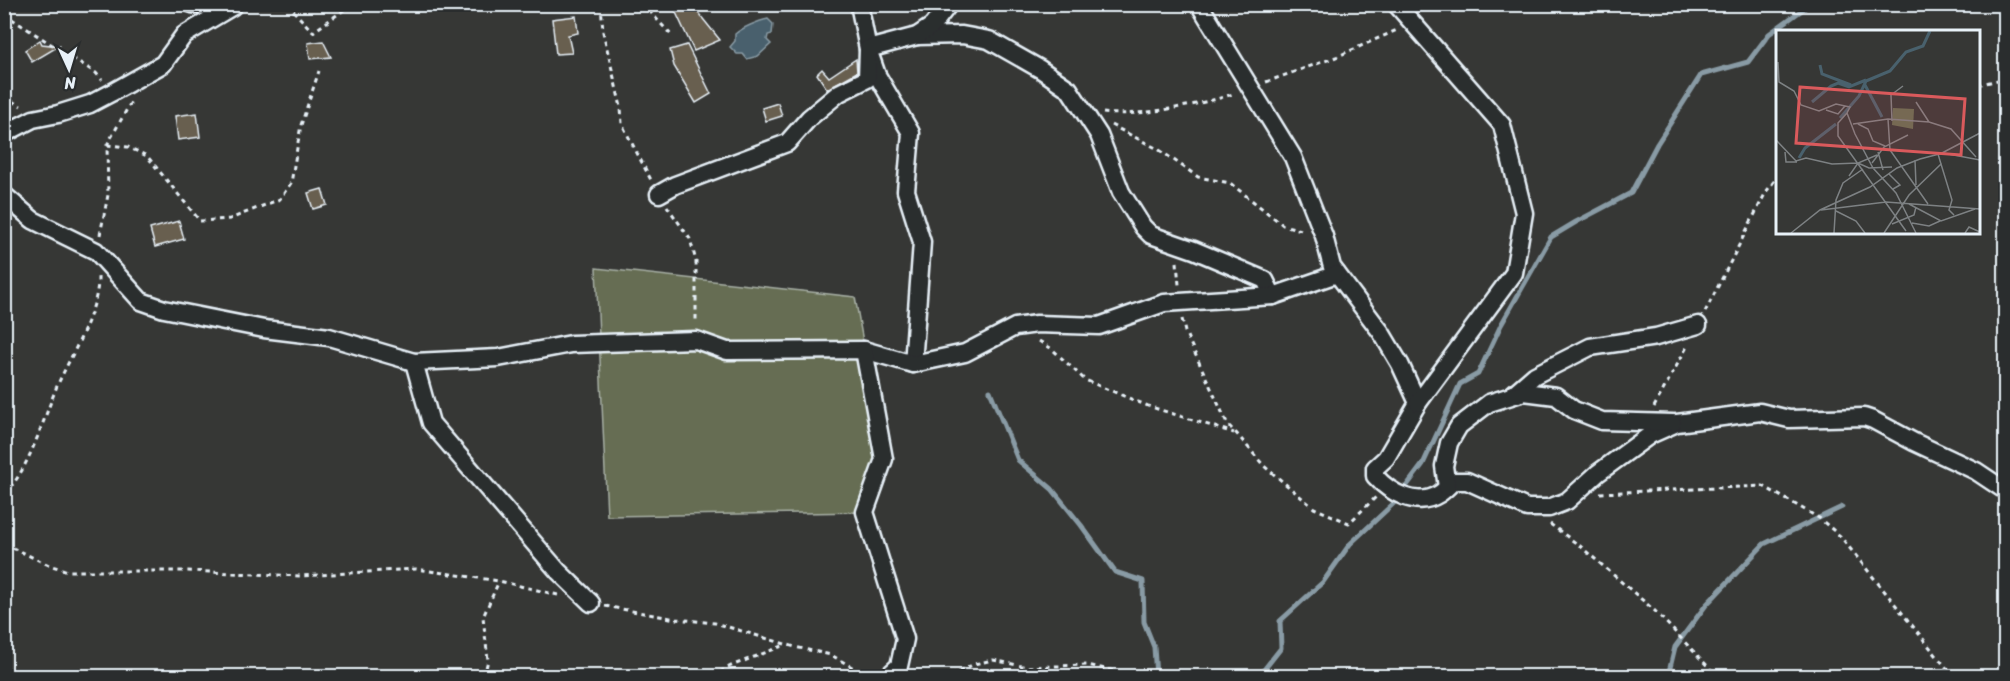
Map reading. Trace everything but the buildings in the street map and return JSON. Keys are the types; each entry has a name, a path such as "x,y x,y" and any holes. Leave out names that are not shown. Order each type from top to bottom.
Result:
{"street":[{"path":"192,4 214,7 236,5"},
{"path":"859,4 868,49 877,75 911,133 906,191 922,242 913,364"},
{"path":"917,36 932,26 949,4"},
{"path":"1199,4 1293,157 1324,236 1332,267 1381,332 1400,364 1418,403"},
{"path":"1396,4 1502,125 1524,213 1514,273 1418,403 1386,458 1375,468 1375,476 1385,487 1410,499 1438,495 1454,481 1467,481 1527,508 1549,508 1567,501 1598,473 1650,435 1677,423"},
{"path":"4,134 33,119 80,107 111,93 163,64 184,35 236,5"},
{"path":"868,49 917,36 962,35 989,40 1040,69 1070,89 1099,135 1121,192 1143,227 1151,235 1265,280 1273,296"},
{"path":"659,194 675,185 787,143 809,118 839,93 867,79 868,49"},
{"path":"4,195 33,220 96,251 141,301 164,309 329,338 414,362 498,358 572,344 696,340 727,351 864,350 913,364 965,353 1015,327 1037,324 1099,326 1164,303 1273,296 1337,274"},
{"path":"1509,397 1535,375 1590,347 1656,337 1698,325"},
{"path":"864,350 884,459 865,512 905,639 899,666 888,676"},
{"path":"414,362 431,423 558,571 591,603"},
{"path":"1447,487 1444,466 1449,443 1459,426 1489,403 1524,392 1556,396 1575,410 1602,421 1677,423 1760,412 1789,419 1864,417 1976,471 2006,491"}],"path":[{"path":"287,4 313,32 352,4"},
{"path":"601,4 603,32 621,107 622,124 659,194 690,239 696,261 696,340"},
{"path":"644,4 673,37"},
{"path":"4,14 96,73 111,93"},
{"path":"107,145 128,147 147,156 200,221 230,219 280,199 291,183 301,125 319,71"},
{"path":"1980,84 2006,78"},
{"path":"4,494 11,488 32,449 57,386 90,314 98,286 96,251 108,195 107,145 128,104 135,96"},
{"path":"1083,110 1158,148 1198,177 1230,183 1283,225 1324,236"},
{"path":"1646,422 1766,192 1776,179"},
{"path":"1168,241 1177,262 1185,332 1228,424 1263,465 1314,508 1349,523 1385,487"},
{"path":"1015,327 1052,348 1085,380 1148,406 1236,433"},
{"path":"1576,494 1763,486 1819,518 1840,536 1953,676"},
{"path":"1527,508 1580,546 1655,611 1717,676"},
{"path":"4,544 49,565 68,571 188,571 300,576 416,569 499,581 591,603 676,619 715,623 831,655 868,676"},
{"path":"484,676 488,660 483,617 499,581"},
{"path":"712,676 787,644"},
{"path":"951,676 974,664 993,660 1027,667 1087,665 1138,676"}],"green space":[{"path":"596,268 855,297 884,459 865,512 607,516"}],"water":[{"path":"768,19 773,24 772,34 768,35 767,40 771,44 758,56 747,59 730,47 735,41 735,34 750,25"}],"waterway":[{"path":"1259,676 1281,648 1280,621 1323,582 1350,544 1393,504 1423,464 1460,384 1478,374 1501,325 1551,237 1631,193 1657,144 1701,75 1748,62 1769,34 1810,4"},
{"path":"990,391 1018,460 1052,489 1115,572 1143,581 1144,622 1154,647 1156,676"},
{"path":"1668,676 1675,647 1706,605 1764,544 1842,507"}]}
